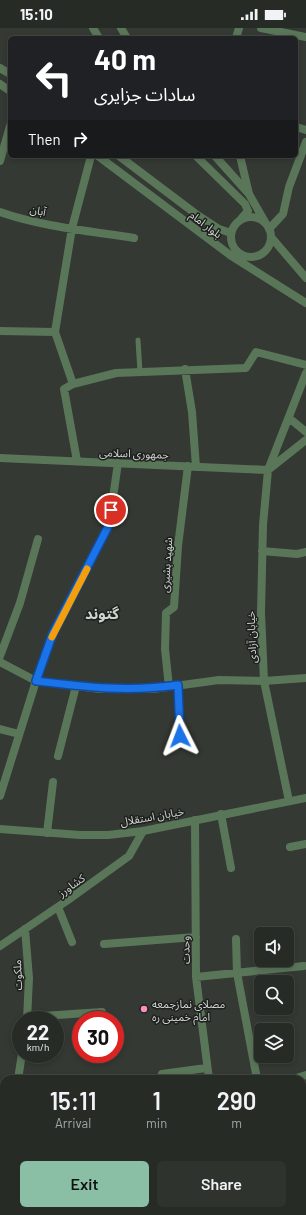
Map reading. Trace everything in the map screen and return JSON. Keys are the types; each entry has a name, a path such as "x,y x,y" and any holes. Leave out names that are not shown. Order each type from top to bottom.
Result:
{"street":[{"path":"261,28 306,37"},
{"path":"0,161 8,133"},
{"path":"268,229 283,214 289,187 304,156 306,142"},
{"path":"73,384 55,332 72,228 90,158"},
{"name":"بلوار امام","path":"101,158 218,246 306,303"},
{"name":"بلوار امام","path":"122,158 196,214 219,229 231,233"},
{"path":"198,158 245,204 248,211 234,225 231,233 237,252 265,277"},
{"path":"217,158 249,194 268,229 270,245 264,252 257,256 249,257 218,246"},
{"path":"240,158 249,194"},
{"name":"آبان","path":"0,212 15,217 134,238"},
{"path":"241,219 249,217 257,218 268,229 306,278"},
{"path":"0,331 55,332"},
{"path":"77,462 64,389 73,384 116,373 185,369 246,368 256,352 306,365"},
{"path":"185,369 192,412 192,466"},
{"path":"268,470 306,373"},
{"path":"289,418 306,432"},
{"path":"268,470 306,440"},
{"name":"جمهوری اسلامی","path":"0,458 268,470"},
{"path":"0,796 36,681 53,633 109,525 118,463"},
{"name":"شهید بشیری","path":"169,686 165,649 166,613 174,606 178,546 192,466"},
{"name":"خیابان آزادی","path":"268,470 262,551 261,613 264,682 289,801"},
{"path":"0,656 20,603 38,539"},
{"path":"262,551 297,554 306,552"},
{"path":"0,662 36,681 100,689 153,689 220,680 264,682 306,678"},
{"path":"178,685 180,736"},
{"path":"58,756 76,686"},
{"path":"0,729 19,734"},
{"path":"47,833 53,782"},
{"name":"خیابان استقلال","path":"0,829 47,833 108,835 143,830 306,798"},
{"path":"221,814 231,868"},
{"name":"وحدت","path":"195,820 196,978 208,1075"},
{"name":"کشاورز","path":"0,946 58,907 129,856 143,830"},
{"path":"290,847 306,844"},
{"path":"58,907 72,942"},
{"name":"ملکوت","path":"26,929 29,978 27,1011"},
{"path":"104,944 196,937"},
{"path":"236,939 237,973 256,1075"},
{"path":"196,978 304,966"},
{"path":"19,1075 21,1063"},
{"path":"162,1074 206,1068"}],"lane":[{"path":"138,340 140,372"}],"slow traffic":[{"path":"52,637 87,569"}],"place":[{"name":"مصلای نمازجمعه امام خمینی ره","path":"144,1009"}],"district":[{"name":"گتوند","path":"102,613"}],"route":[{"path":"111,510 109,525 53,633 36,681 100,689 153,689 178,685 180,736"}]}
